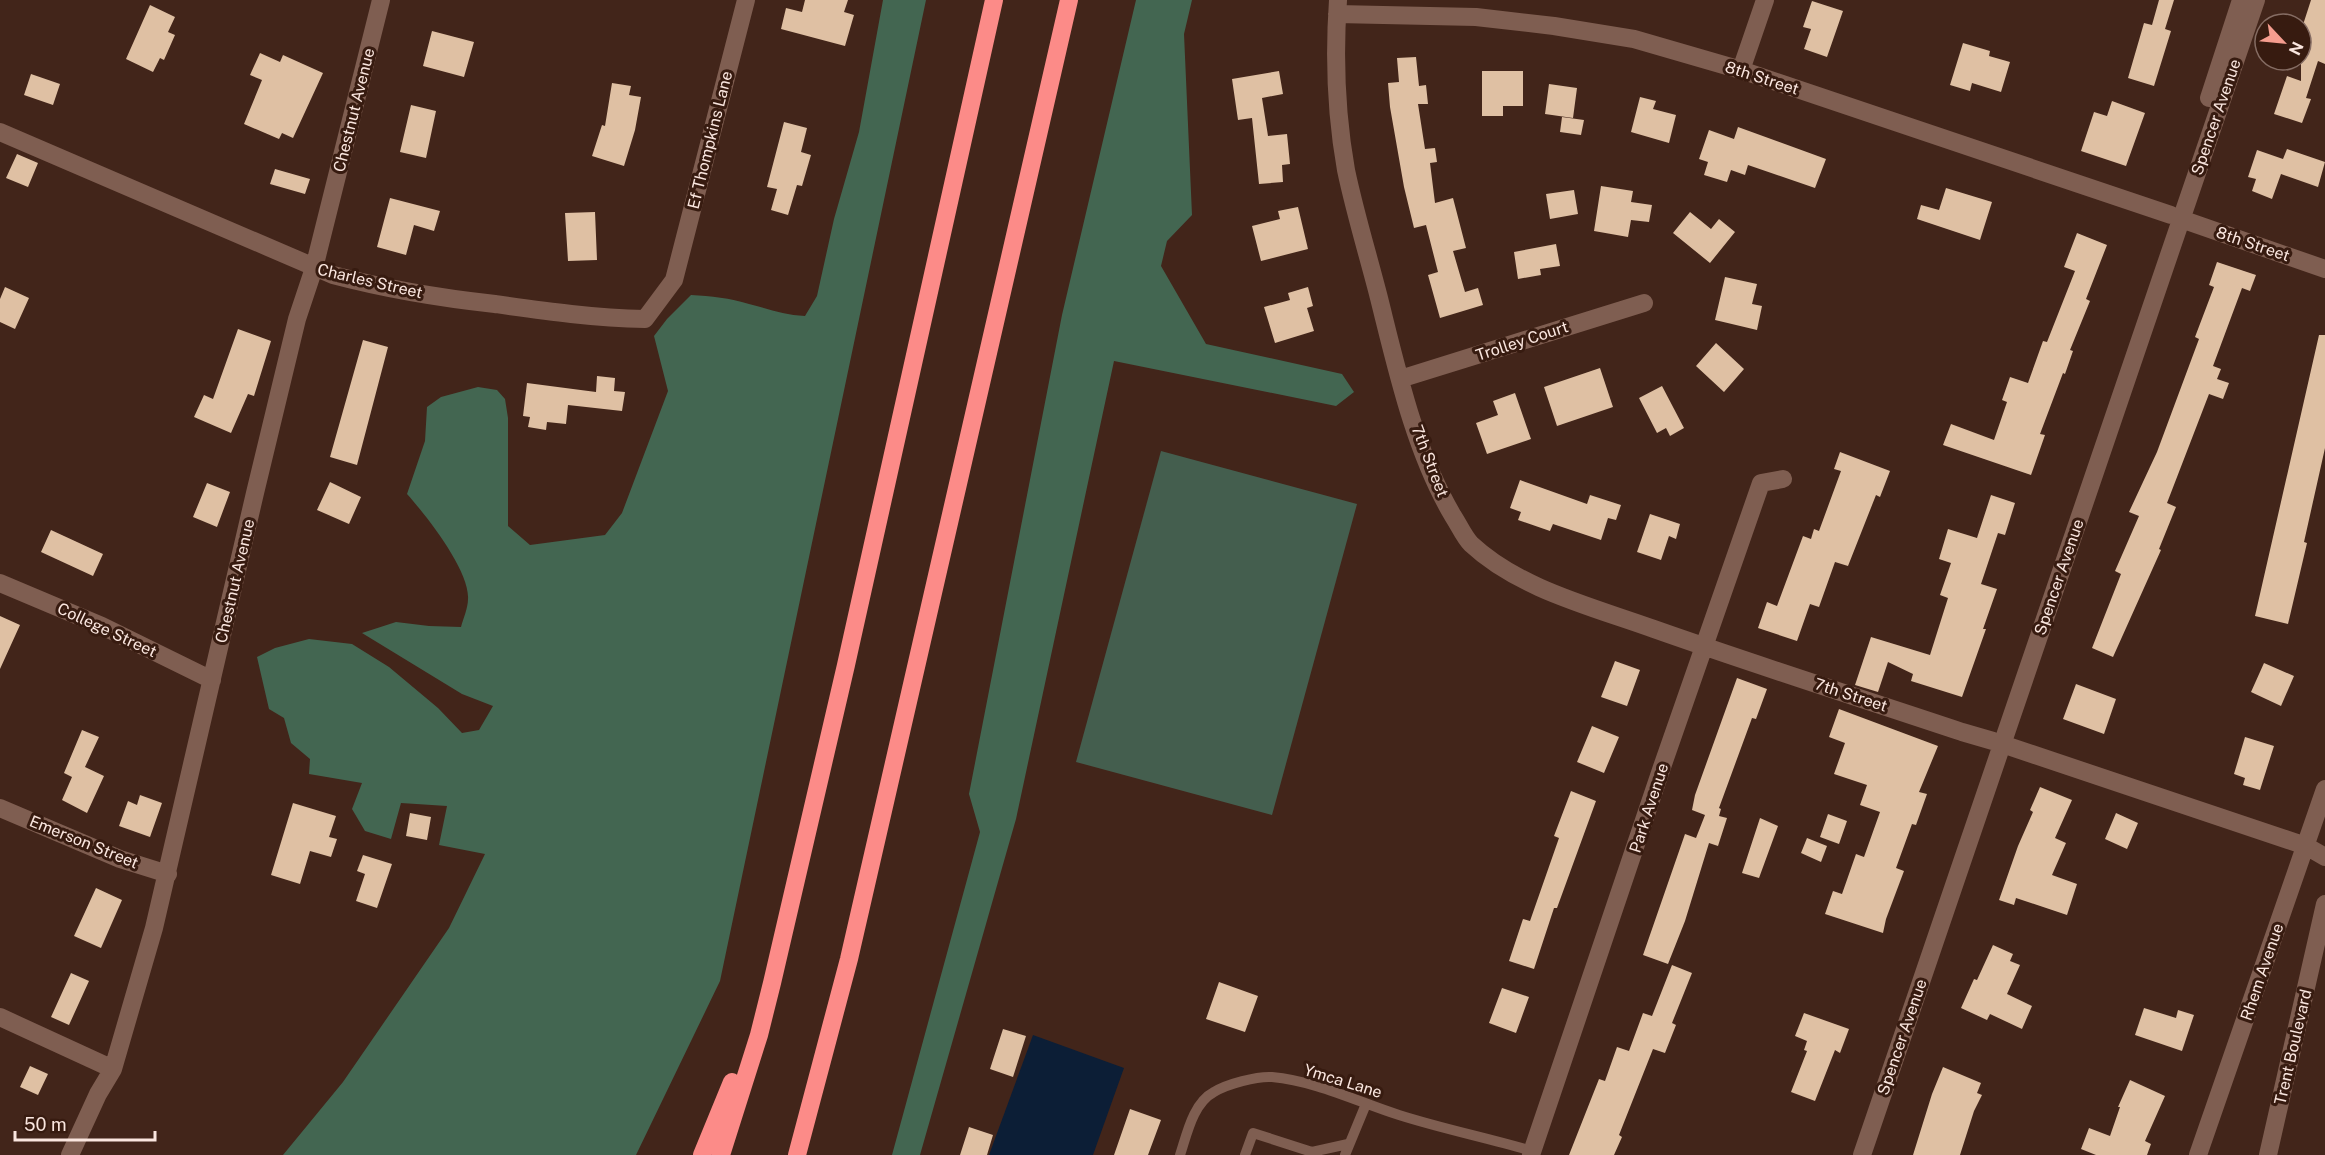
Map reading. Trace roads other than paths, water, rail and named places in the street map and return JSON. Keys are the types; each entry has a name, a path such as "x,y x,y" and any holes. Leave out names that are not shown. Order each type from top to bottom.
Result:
{"highway":[{"path":"721,1155 759,1035 772,983 846,665 994,0"},
{"path":"797,1155 852,948 1069,0"},
{"path":"702,1155 726,1101 772,983"}],"street":[{"name":"Chestnut Avenue","path":"70,1155 98,1094 113,1069 168,874 297,319 314,268 381,0"},
{"name":"Ef Thompkins Lane","path":"674,280 746,0"},
{"path":"1741,70 1765,0"},
{"name":"Spencer Avenue","path":"2176,217 2241,0"},
{"name":"Spencer Avenue","path":"1862,1155 1998,742 2176,217 2256,0"},
{"name":"8th Street","path":"1338,7 1476,17 1554,26 1634,39 1741,70 2325,269"},
{"name":"7th Street","path":"1338,7 1337,103 1346,168 1361,233 1400,379 1436,487 1469,542 1521,579 1704,646 2306,846 2325,857"},
{"name":"Charles Street","path":"0,132 116,180 314,268 371,285 466,302 550,312 645,319 674,280"},
{"name":"Trolley Court","path":"1400,379 1644,303"},
{"name":"Park Avenue","path":"1532,1153 1761,483 1784,479"},
{"name":"College Street","path":"0,583 102,626 212,680"},
{"name":"Spencer Avenue","path":"1850,1155 1998,742"},
{"name":"Rhem Avenue","path":"2198,1155 2325,789"},
{"name":"Emerson Street","path":"0,808 120,859 168,874"},
{"name":"Trent Boulevard","path":"2268,1155 2325,904"},
{"path":"0,1017 113,1069"}],"lane":[{"name":"Ymca Lane","path":"1180,1155 1199,1106 1213,1092 1237,1083 1270,1077 1310,1085 1532,1153"},
{"path":"1245,1155 1253,1133 1312,1152 1346,1150 1366,1104"}],"water":[{"path":"1033,1035 1124,1068 1093,1155 989,1155"}]}
